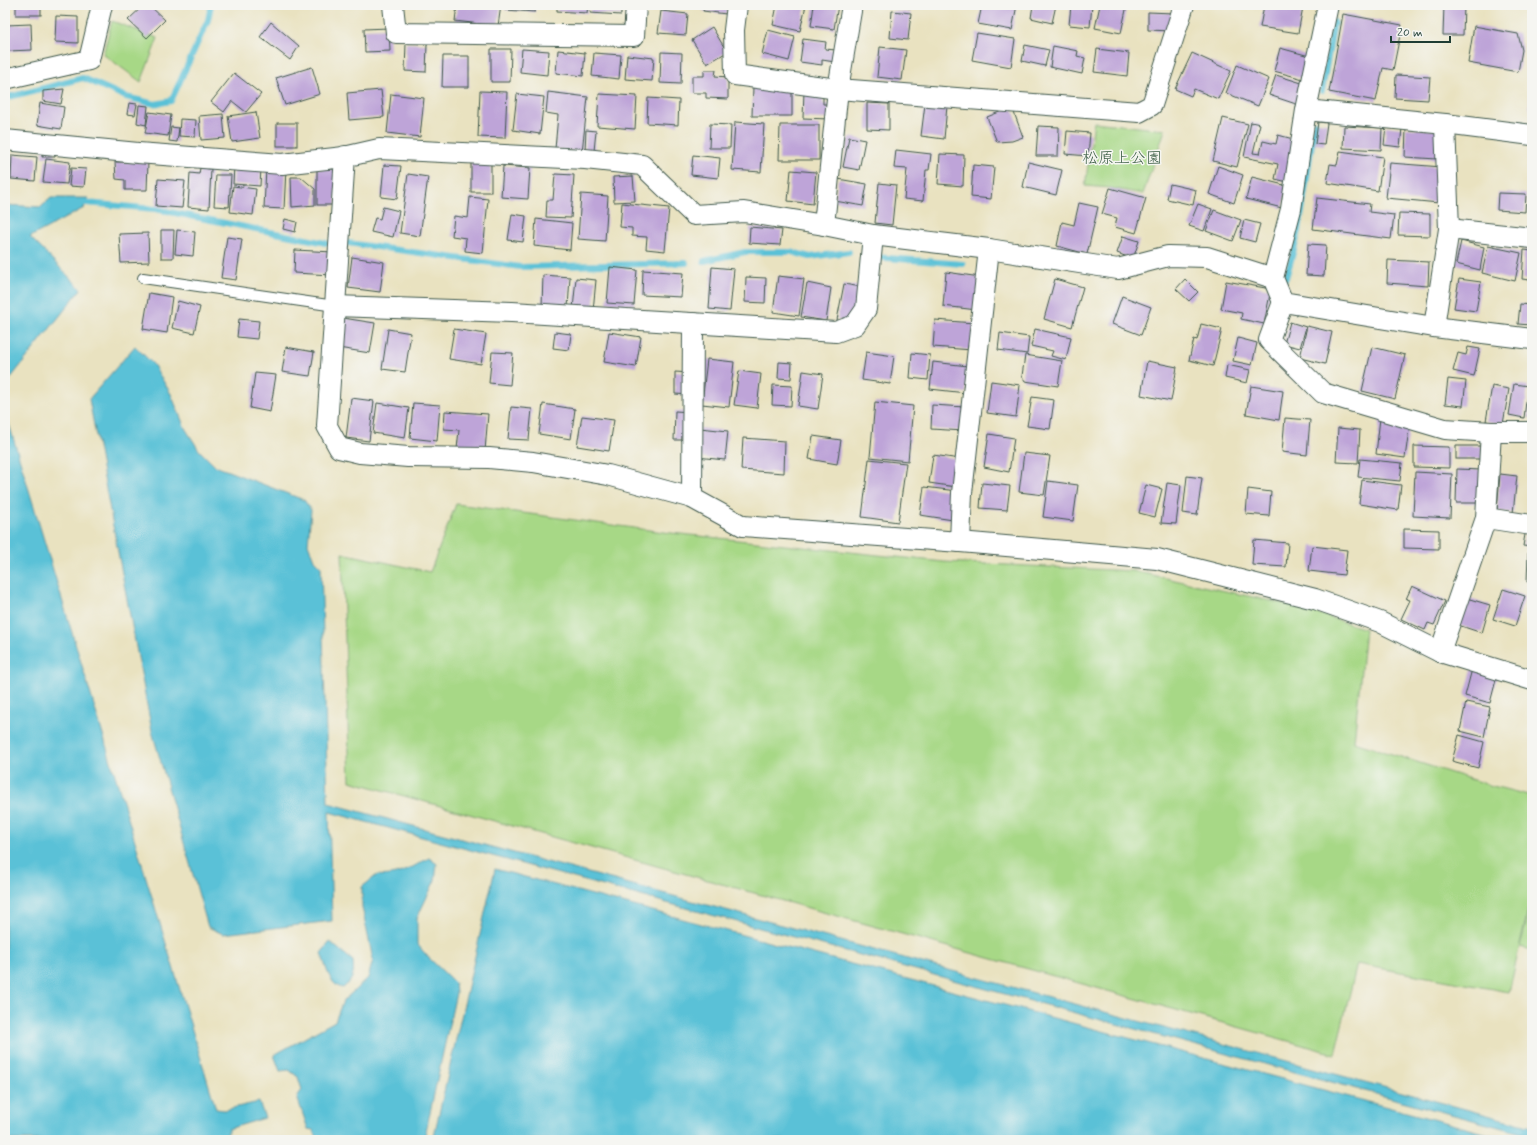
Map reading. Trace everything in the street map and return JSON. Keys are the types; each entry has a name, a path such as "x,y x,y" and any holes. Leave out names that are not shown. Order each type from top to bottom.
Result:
{"street":[{"path":"5,79 89,60 102,5"},
{"path":"393,5 396,33 634,36 636,5"},
{"path":"737,5 734,30 735,75 838,89 1139,112 1152,105 1184,5"},
{"path":"824,225 838,89 852,5"},
{"path":"1328,5 1306,110 1291,209 1273,278 1283,302 1269,340 1323,393 1444,429 1491,432 1532,432"},
{"path":"1306,110 1445,124 1532,135"},
{"path":"1434,327 1449,229 1445,124"},
{"path":"5,140 138,153 282,164 344,156 379,149 585,159 642,165 694,215 744,212 824,225 873,235 989,249 1118,269 1168,256 1207,257 1273,278"},
{"path":"344,156 327,426 339,448 360,453 408,457 490,458 533,462 608,475 692,498 743,526 960,542 1157,559 1316,599 1380,622 1440,652 1532,680"},
{"path":"1449,229 1532,238"},
{"path":"335,306 512,312 836,332 855,325 866,309 873,235"},
{"path":"960,542 962,493 989,249"},
{"path":"1283,302 1434,327 1532,339"},
{"path":"692,498 693,323"},
{"path":"1440,652 1486,518 1491,432"},
{"path":"1486,518 1532,525"}],"lane":[{"path":"143,278 335,306"}],"green space":[{"path":"112,21 158,38 141,82 103,54"},
{"name":"松原上公園","path":"1094,122 1165,130 1143,194 1110,188 1085,186"},
{"path":"456,504 671,533 944,562 1133,571 1299,607 1365,629 1354,742 1489,785 1532,796 1532,893 1509,992 1357,964 1335,1054 350,781 342,553 430,572"},
{"path":"1532,899 1532,950 1520,947"}],"water":[{"path":"51,198 88,198 84,208 30,237 81,289 10,379 5,402 5,205 41,207"},
{"path":"135,346 153,364 171,394 185,428 199,450 215,466 304,500 311,510 308,544 314,560 321,567 328,803 1532,1127 1532,1136 329,812 332,921 223,934 208,927 152,731 89,399"},
{"path":"5,411 216,1109 224,1110 259,1102 265,1118 228,1129 227,1140 5,1140"},
{"path":"429,858 437,864 435,880 417,918 417,944 455,983 456,993 424,1140 319,1140 313,1130 308,1129 297,1097 302,1090 298,1077 289,1070 280,1071 274,1055 335,1021 343,1001 368,978 373,960 362,907 362,887 377,875 384,876 398,873"},
{"path":"495,869 1511,1140 433,1140"},
{"path":"330,942 353,961 351,979 343,988 334,983 331,979 321,953"}],"building":[{"path":"16,5 41,5 41,15 16,15"},
{"path":"144,5 149,5 165,20 147,38 128,20"},
{"path":"457,5 501,5 498,26 455,21"},
{"path":"506,5 535,5 535,12 505,10"},
{"path":"557,5 588,5 587,13 557,11"},
{"path":"591,5 621,5 621,15 590,13"},
{"path":"704,5 727,5 726,14 703,11"},
{"path":"777,5 806,5 800,31 773,25"},
{"path":"814,5 838,5 834,29 811,26"},
{"path":"896,5 911,5 910,8"},
{"path":"982,5 1017,5 1012,30 978,24"},
{"path":"1033,5 1056,5 1052,23 1031,18"},
{"path":"1071,5 1092,5 1090,27 1069,25"},
{"path":"1100,5 1127,5 1121,33 1095,28"},
{"path":"1264,5 1290,5 1303,7 1298,33 1260,27"},
{"path":"1444,5 1464,6 1463,35 1443,35"},
{"path":"661,11 688,14 686,35 658,33"},
{"path":"892,11 911,13 908,40 890,38"},
{"path":"1148,12 1173,13 1172,31 1148,30"},
{"path":"1343,14 1402,25 1393,70 1383,68 1376,101 1329,92"},
{"path":"56,16 78,17 78,43 55,42"},
{"path":"271,22 299,46 290,60 260,37"},
{"path":"31,24 32,50 8,51 6,25"},
{"path":"1474,26 1518,34 1522,50 1518,72 1468,63"},
{"path":"712,27 727,52 707,64 692,40"},
{"path":"389,28 390,51 365,52 364,29"},
{"path":"768,30 795,37 789,61 762,54"},
{"path":"977,33 1015,39 1011,67 972,60"},
{"path":"803,39 826,42 825,49 836,50 835,62 822,60 822,65 800,62"},
{"path":"406,43 427,44 426,72 405,71"},
{"path":"1025,45 1049,50 1045,66 1022,61"},
{"path":"1053,46 1078,51 1077,56 1085,58 1082,74 1050,67"},
{"path":"880,47 906,50 902,80 877,77"},
{"path":"1280,48 1313,57 1307,80 1274,71"},
{"path":"491,49 511,49 510,82 491,82"},
{"path":"522,49 549,51 547,75 520,72"},
{"path":"1097,49 1129,53 1127,76 1094,72"},
{"path":"558,50 585,53 583,76 556,73"},
{"path":"661,52 682,53 681,84 660,83"},
{"path":"594,53 621,55 619,79 592,76"},
{"path":"1192,53 1231,71 1218,99 1194,89 1191,96 1175,89"},
{"path":"627,55 654,58 652,81 625,79"},
{"path":"443,56 469,56 469,87 442,87"},
{"path":"1237,65 1269,79 1258,106 1226,93"},
{"path":"312,67 320,94 285,105 276,78"},
{"path":"704,70 716,70 715,76 728,77 728,99 706,98 706,93 692,93 692,76 704,76"},
{"path":"234,73 261,94 246,112 232,101 224,112 211,102"},
{"path":"1276,75 1305,84 1299,105 1269,95"},
{"path":"1396,75 1430,77 1428,100 1395,98"},
{"path":"1530,83 1532,83 1532,109 1529,109"},
{"path":"753,87 792,88 792,116 752,116"},
{"path":"64,89 61,104 43,101 43,91"},
{"path":"381,90 384,117 349,120 347,93"},
{"path":"480,91 507,92 505,138 478,137"},
{"path":"804,91 823,92 823,104 829,104 829,119 803,118"},
{"path":"548,92 588,97 582,152 555,149 558,115 546,113"},
{"path":"391,94 424,98 420,137 387,133"},
{"path":"517,94 544,97 540,134 513,130"},
{"path":"599,94 637,96 635,129 597,126"},
{"path":"648,98 679,100 678,125 647,123"},
{"path":"40,103 64,107 61,129 37,125"},
{"path":"129,103 137,104 135,115 127,114"},
{"path":"867,103 889,104 889,130 867,129"},
{"path":"925,104 947,106 944,139 921,136"},
{"path":"139,105 148,106 146,125 137,123"},
{"path":"1012,107 1023,137 1012,141 997,142 987,117"},
{"path":"149,112 171,115 168,136 145,133"},
{"path":"256,112 260,138 232,142 228,116"},
{"path":"223,114 225,138 201,140 199,116"},
{"path":"1223,118 1248,124 1237,167 1213,161"},
{"path":"180,119 196,120 195,137 179,136"},
{"path":"735,122 764,124 761,172 732,170"},
{"path":"1251,122 1260,124 1253,153 1260,154 1263,141 1276,144 1278,135 1297,140 1288,182 1275,179 1278,164 1244,157"},
{"path":"1318,122 1327,123 1324,145 1315,144"},
{"path":"277,123 297,123 297,146 277,146"},
{"path":"710,124 731,125 730,148 709,148"},
{"path":"780,125 819,125 819,160 779,160"},
{"path":"1038,126 1059,127 1058,156 1036,156"},
{"path":"1344,126 1382,128 1381,150 1343,148"},
{"path":"1386,126 1402,128 1400,147 1384,145"},
{"path":"171,127 179,128 177,142 169,141"},
{"path":"1406,128 1438,130 1437,159 1405,157"},
{"path":"586,130 596,131 594,151 585,150"},
{"path":"1067,131 1090,133 1088,156 1065,154"},
{"path":"849,137 865,140 859,170 843,167"},
{"path":"43,150 55,150 55,157 42,157"},
{"path":"896,150 931,154 929,170 926,170 923,201 904,199 907,169 894,168"},
{"path":"1340,151 1383,157 1378,191 1327,183 1330,164 1337,165"},
{"path":"940,154 964,155 963,186 938,184"},
{"path":"12,155 37,157 35,181 11,179"},
{"path":"693,155 720,158 718,178 691,175"},
{"path":"46,159 70,162 67,184 43,182"},
{"path":"115,162 148,162 147,190 125,190 125,180 116,179"},
{"path":"471,162 491,162 491,192 471,192"},
{"path":"1028,162 1062,170 1056,195 1023,187"},
{"path":"1390,163 1442,167 1439,203 1386,198"},
{"path":"384,165 401,166 397,199 381,197"},
{"path":"973,165 994,167 991,199 971,197"},
{"path":"234,166 261,168 260,186 233,184"},
{"path":"503,166 530,168 528,199 501,197"},
{"path":"1218,166 1243,175 1234,203 1209,194"},
{"path":"71,168 86,169 84,187 69,186"},
{"path":"200,168 211,169 209,209 188,207 190,173 199,174"},
{"path":"266,168 286,169 284,209 264,208"},
{"path":"317,169 336,169 336,205 317,205"},
{"path":"791,170 816,172 813,204 788,201"},
{"path":"408,174 428,177 420,236 400,233"},
{"path":"555,174 574,175 571,218 546,217 547,200 553,200"},
{"path":"216,175 231,175 229,207 214,206"},
{"path":"633,176 635,201 614,202 613,177"},
{"path":"291,177 301,177 315,189 315,205 292,207"},
{"path":"1252,177 1288,186 1282,208 1246,199"},
{"path":"158,179 185,181 182,208 156,206"},
{"path":"838,179 867,184 863,206 835,201"},
{"path":"879,183 896,185 892,225 875,223"},
{"path":"1170,184 1196,190 1193,205 1167,199"},
{"path":"233,186 256,189 253,215 230,212"},
{"path":"1110,188 1146,198 1136,233 1115,227 1117,218 1102,214"},
{"path":"1498,193 1526,194 1525,212 1497,210"},
{"path":"581,194 608,196 605,241 578,239"},
{"path":"470,197 488,199 483,253 465,251 466,238 452,236 454,216 468,218"},
{"path":"1317,198 1370,204 1369,212 1394,215 1391,239 1313,229"},
{"path":"622,203 669,208 665,251 646,249 647,237 632,236 632,228 620,227"},
{"path":"1079,203 1098,207 1087,254 1057,246 1062,222 1074,225"},
{"path":"1198,204 1212,209 1204,231 1189,226"},
{"path":"383,207 399,211 393,237 371,232 375,218 380,219"},
{"path":"1214,210 1241,220 1233,241 1206,231"},
{"path":"1399,213 1430,214 1430,236 1398,235"},
{"path":"512,214 526,216 523,242 508,240"},
{"path":"285,219 297,222 295,232 283,229"},
{"path":"536,219 572,223 570,250 534,246"},
{"path":"1244,220 1260,224 1255,242 1240,238"},
{"path":"750,227 782,230 780,245 749,243"},
{"path":"161,230 174,230 173,258 161,258"},
{"path":"177,230 195,232 193,256 175,254"},
{"path":"148,233 149,262 121,263 119,234"},
{"path":"1123,236 1139,241 1133,259 1117,253"},
{"path":"227,237 242,239 236,280 221,278"},
{"path":"1461,241 1484,247 1480,270 1456,264"},
{"path":"1308,244 1326,245 1324,276 1306,275"},
{"path":"1488,246 1521,253 1515,281 1482,273"},
{"path":"295,250 333,252 332,275 294,273"},
{"path":"1524,250 1532,251 1530,280 1522,279"},
{"path":"352,257 384,262 380,292 348,288"},
{"path":"1388,260 1429,262 1428,286 1387,283"},
{"path":"610,267 637,270 634,305 607,303"},
{"path":"712,267 734,269 730,311 709,309"},
{"path":"643,270 683,273 681,297 642,295"},
{"path":"946,272 980,277 977,310 943,306"},
{"path":"543,275 570,277 568,308 542,306"},
{"path":"778,276 804,279 799,316 773,312"},
{"path":"746,277 766,278 765,303 745,302"},
{"path":"576,278 596,280 593,311 573,309"},
{"path":"1055,279 1083,287 1072,327 1044,319"},
{"path":"1185,279 1198,292 1189,301 1176,289"},
{"path":"1459,279 1481,282 1476,311 1454,308"},
{"path":"1226,281 1271,289 1264,324 1241,319 1242,313 1221,309"},
{"path":"807,283 831,288 826,321 801,317"},
{"path":"844,284 861,287 854,323 837,320"},
{"path":"149,293 172,297 167,333 143,329"},
{"path":"1122,296 1151,307 1141,335 1112,324"},
{"path":"178,301 200,307 194,333 172,328"},
{"path":"1520,304 1532,305 1530,325 1518,324"},
{"path":"343,318 375,323 370,353 338,348"},
{"path":"239,319 259,321 257,339 237,337"},
{"path":"935,320 974,323 972,350 933,347"},
{"path":"1290,322 1306,327 1300,348 1284,344"},
{"path":"1201,324 1222,329 1213,366 1189,360 1194,339 1197,340"},
{"path":"1307,326 1332,332 1325,364 1300,358"},
{"path":"388,329 411,333 405,372 382,369"},
{"path":"454,329 486,334 481,364 449,359"},
{"path":"1035,329 1071,337 1066,360 1051,356 1053,351 1031,346"},
{"path":"555,332 571,334 569,350 553,348"},
{"path":"609,332 641,337 636,367 604,362"},
{"path":"1000,333 1029,337 1027,354 998,350"},
{"path":"1238,338 1257,343 1252,365 1233,361"},
{"path":"286,347 314,352 310,376 282,372"},
{"path":"1372,347 1405,355 1395,399 1362,391"},
{"path":"1468,347 1480,349 1474,376 1453,371 1458,353 1466,355"},
{"path":"492,352 513,353 510,385 489,383"},
{"path":"866,352 894,356 890,384 862,380"},
{"path":"912,353 930,355 928,380 910,378"},
{"path":"1025,355 1062,361 1058,386 1025,381 1022,376"},
{"path":"707,359 734,362 729,407 702,404"},
{"path":"1147,361 1177,367 1171,401 1141,395"},
{"path":"779,362 792,363 791,379 778,378"},
{"path":"933,362 968,366 966,393 930,389"},
{"path":"1227,365 1250,370 1247,383 1225,378"},
{"path":"739,371 761,374 757,408 734,405"},
{"path":"803,371 823,374 818,409 798,406"},
{"path":"675,372 691,373 690,395 675,394"},
{"path":"255,373 276,375 270,412 250,408"},
{"path":"1448,379 1466,381 1463,406 1445,404"},
{"path":"991,381 1020,385 1016,417 987,413"},
{"path":"1514,384 1528,386 1524,418 1509,415"},
{"path":"773,385 792,386 791,406 772,405"},
{"path":"1251,386 1283,391 1279,420 1246,414"},
{"path":"1492,386 1509,389 1503,424 1486,421"},
{"path":"1532,391 1532,418 1528,417"},
{"path":"1032,397 1054,400 1050,429 1027,426"},
{"path":"351,398 374,401 369,441 346,438"},
{"path":"875,402 913,406 908,461 870,457"},
{"path":"377,403 409,408 405,438 373,433"},
{"path":"413,403 440,405 437,441 410,438"},
{"path":"543,404 575,409 571,439 539,434"},
{"path":"932,405 965,407 964,431 931,429"},
{"path":"511,407 532,409 529,440 508,439"},
{"path":"445,411 488,414 485,451 457,449 459,430 444,429"},
{"path":"675,411 690,412 689,440 674,440"},
{"path":"582,416 614,420 609,451 577,446"},
{"path":"1285,418 1310,420 1307,455 1282,452"},
{"path":"1380,418 1410,422 1405,458 1376,454"},
{"path":"700,428 728,431 725,460 697,457"},
{"path":"1338,428 1360,430 1358,463 1336,462"},
{"path":"989,434 1014,438 1009,472 984,467"},
{"path":"813,436 841,440 837,464 809,459"},
{"path":"743,438 785,441 784,473 741,470"},
{"path":"1414,446 1449,447 1449,468 1414,467"},
{"path":"1456,446 1482,446 1482,459 1456,459"},
{"path":"1024,453 1050,456 1044,495 1019,492"},
{"path":"933,455 960,459 956,487 929,483"},
{"path":"869,459 906,463 898,522 862,517"},
{"path":"1360,459 1402,463 1400,481 1358,477"},
{"path":"1457,469 1481,470 1480,503 1456,503"},
{"path":"1415,472 1452,474 1450,518 1413,516"},
{"path":"1500,474 1517,476 1513,513 1497,511"},
{"path":"1187,476 1202,478 1197,515 1183,513"},
{"path":"1362,480 1401,485 1398,510 1359,504"},
{"path":"1048,481 1078,485 1073,521 1043,517"},
{"path":"982,483 1010,486 1007,510 980,508"},
{"path":"1167,483 1181,485 1176,524 1161,523"},
{"path":"1146,485 1162,489 1155,517 1139,513"},
{"path":"924,487 957,491 953,520 920,515"},
{"path":"1248,489 1271,492 1269,516 1246,514"},
{"path":"1404,529 1439,530 1439,549 1404,548"},
{"path":"1526,529 1532,530 1532,547 1523,546"},
{"path":"1254,540 1288,543 1286,567 1252,565"},
{"path":"1312,546 1347,550 1344,575 1309,571"},
{"path":"1528,553 1532,553 1532,582 1527,582"},
{"path":"1412,586 1445,601 1434,625 1428,623 1425,630 1401,619 1410,600 1406,599"},
{"path":"1503,589 1525,596 1515,626 1493,619"},
{"path":"1463,597 1490,605 1482,633 1455,624"},
{"path":"1472,669 1497,676 1490,703 1465,696"},
{"path":"1466,702 1490,707 1484,737 1460,731"},
{"path":"1459,735 1484,742 1478,768 1452,761"}],"waterway":[{"path":"5,98 83,78 126,97 155,104 171,101 208,20 211,5"},
{"path":"1322,91 1334,22"},
{"path":"1286,278 1299,231 1315,123"},
{"path":"86,203 155,209 326,243"},
{"path":"348,243 520,267 686,263"},
{"path":"704,261 745,252 792,252 810,257 849,252"},
{"path":"874,257 963,264"}]}
